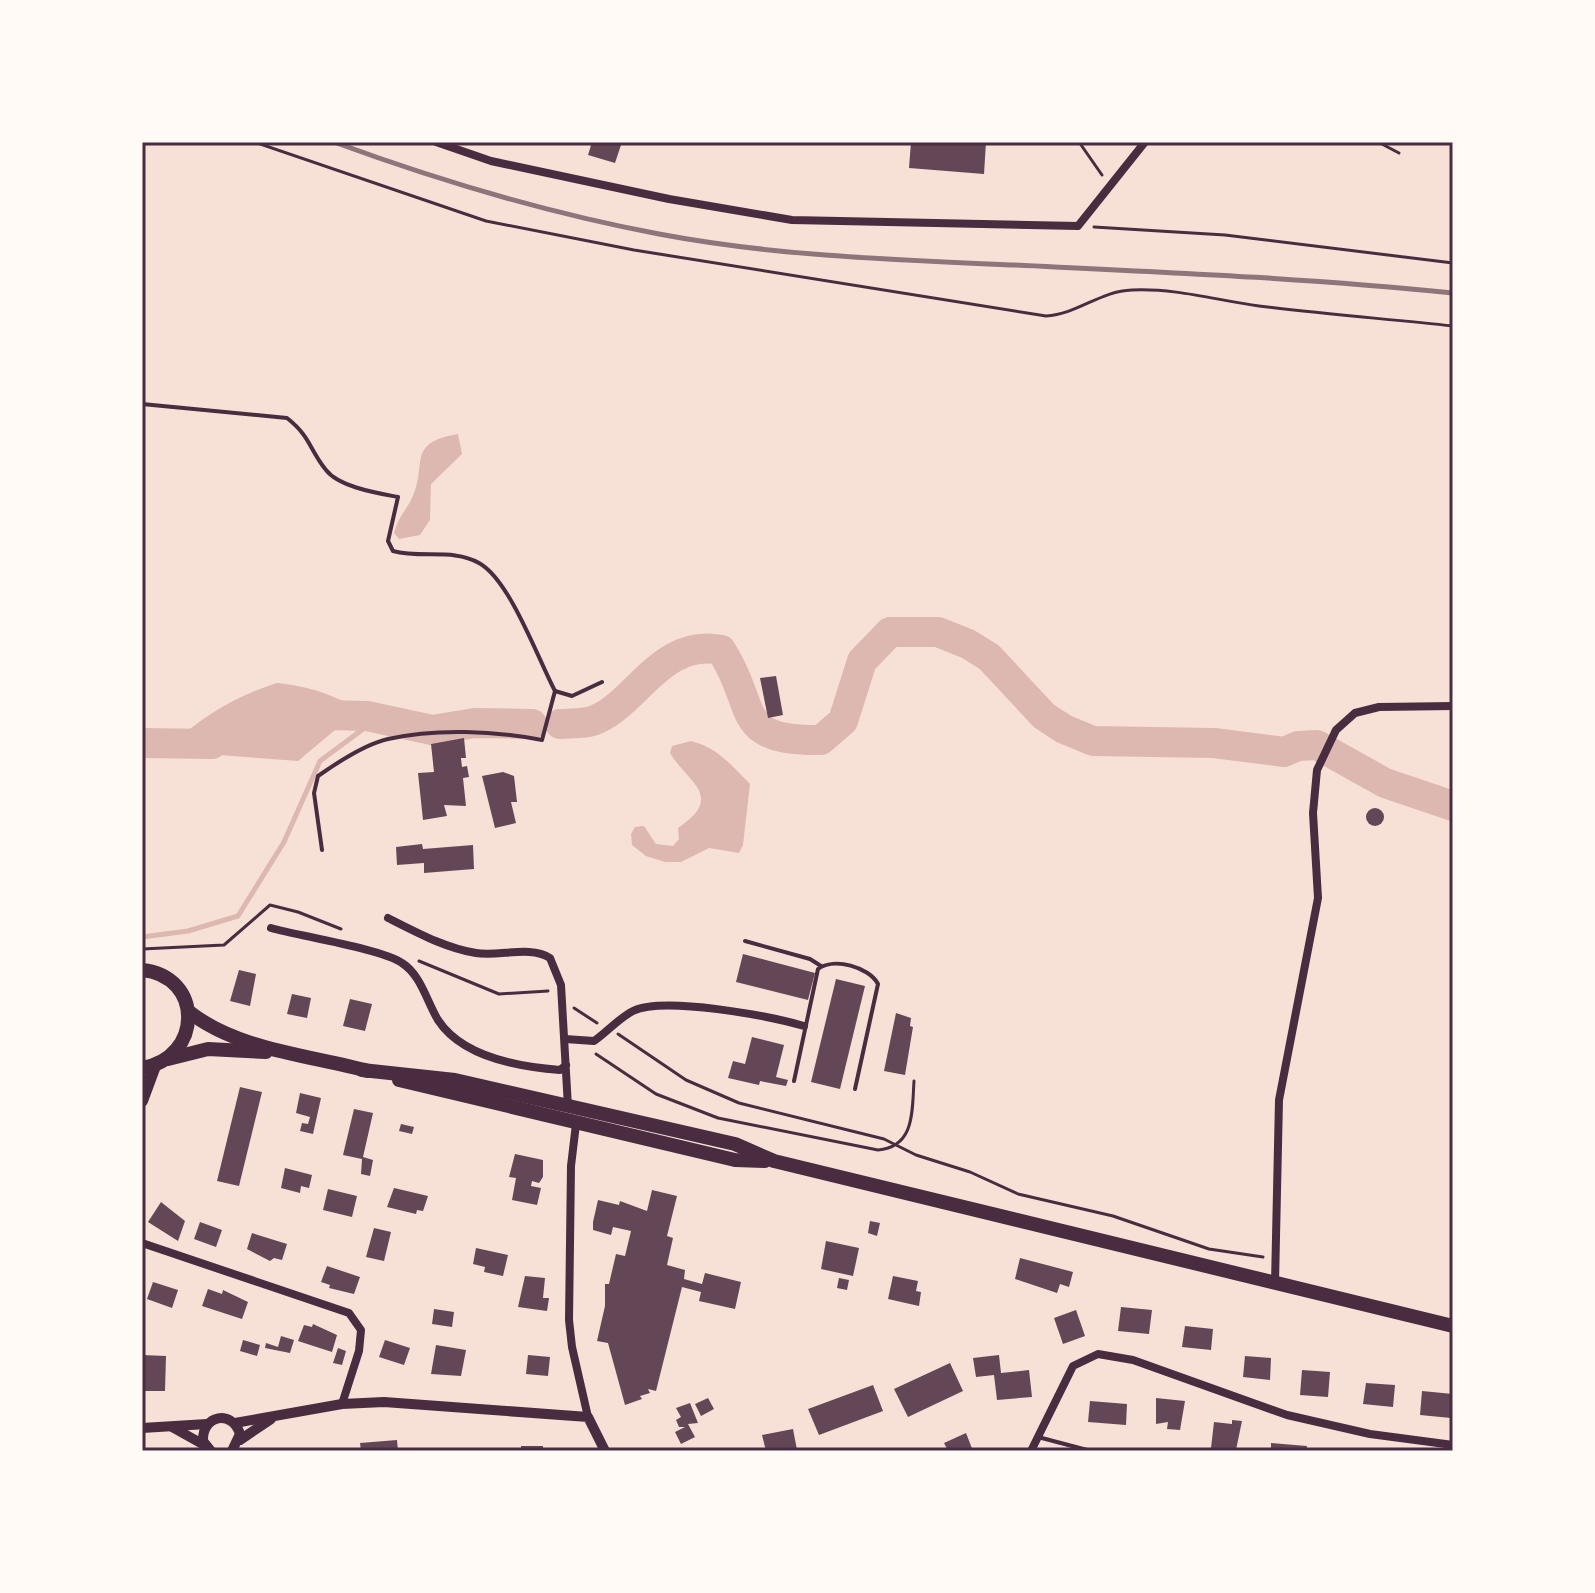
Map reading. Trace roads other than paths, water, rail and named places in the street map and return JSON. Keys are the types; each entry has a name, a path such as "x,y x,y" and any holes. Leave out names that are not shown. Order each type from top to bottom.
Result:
{"main road":[{"path":"142,970 161,975 174,983 188,1011 223,1032 300,1056 454,1096 735,1160 774,1161"},
{"path":"142,1101 155,1064 185,1038 188,1011"},
{"path":"155,1064 208,1049 300,1056"},
{"path":"362,1070 455,1080 735,1144 774,1161 1453,1326"}],"street":[{"path":"436,142 491,161 669,199 792,220 1078,226 1145,142"},
{"path":"1275,1283 1279,1100 1318,898 1313,813 1317,770 1336,730 1346,718 1367,708 1453,706"},
{"path":"388,918 438,942 467,951 545,955 555,963 563,1000 569,1106 566,1112 555,1116 541,1116"},
{"path":"271,928 401,961 418,982 439,1020 465,1045 545,1069 560,1070 566,1065"},
{"path":"565,1039 580,1043 594,1041 635,1010 655,1007 758,1015 804,1026"},
{"path":"576,1124 571,1166 569,1320 588,1417 605,1451"},
{"path":"142,1243 349,1313 361,1330 359,1351 342,1404"},
{"path":"1031,1451 1073,1366 1098,1354 1133,1360 1301,1419 1370,1434 1453,1445"},
{"path":"142,1428 207,1424 218,1418 235,1423 342,1404 384,1402 588,1417"},
{"path":"235,1448 276,1415"},
{"path":"235,1423 235,1448"},
{"path":"207,1424 203,1435 209,1449"},
{"path":"170,1426 209,1449"}],"lane":[{"path":"142,404 287,418 306,433 327,472 367,491 398,497 388,541 393,551 449,555 480,563 500,583 555,691 542,740 499,732 386,739 325,771 318,776 314,793 322,850"},
{"path":"555,691 572,696 602,682"},
{"path":"745,941 810,959 821,966 832,964 872,975 878,984 855,1089"},
{"path":"794,1081 804,1026 821,966"},
{"path":"1038,1437 1091,1451"}],"waterway":[{"path":"560,724 588,722 607,713 665,663 682,654 700,649 721,650 752,717 760,727 773,735 821,740 843,721 862,661 890,632 938,632 968,644 989,657 1044,716 1064,729 1093,741 1214,743 1284,752 1298,746 1317,745 1385,783 1453,806"},
{"path":"327,715 367,716 432,730 475,723 532,724"},
{"path":"142,937 188,931 238,916 284,842 320,761 378,718"},
{"path":"142,743 212,744"}],"railway":[{"path":"334,142 454,183 535,206 659,234 747,247 880,259 1288,279 1453,293"}]}
